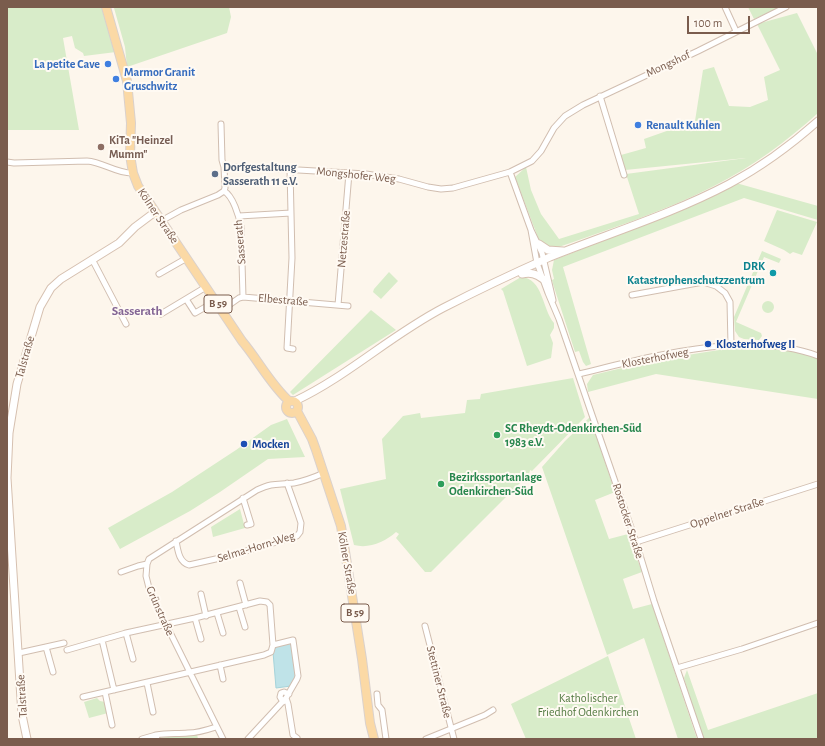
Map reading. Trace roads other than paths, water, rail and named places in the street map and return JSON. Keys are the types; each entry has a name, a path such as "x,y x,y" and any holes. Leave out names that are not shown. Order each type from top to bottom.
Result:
{"main road":[{"name":"Kölner Straße","path":"106,7 127,81 131,123 130,155 133,173 138,186 242,342 256,358 275,386 282,401 293,407 312,439 341,526 362,659 370,723 374,739"},
{"path":"293,407 399,335 442,308 537,263 661,215 730,184 782,150 818,121"},
{"name":"Talstraße","path":"27,739 22,719 19,653 10,567 8,456 9,433 17,384 37,316 44,298 52,288 62,279 119,243 135,226 155,212"},
{"path":"539,244 548,250 565,252"},
{"path":"492,284 529,272 543,279"}],"street":[{"path":"725,7 736,31"},
{"name":"Mongshof","path":"510,172 532,161 541,151 554,128 565,116 583,104 698,51 786,7"},
{"path":"600,96 624,175"},
{"path":"161,221 181,210 218,195 224,191 221,124"},
{"path":"7,162 95,161 127,173 133,173"},
{"name":"Mongshofer Weg","path":"224,167 290,169 379,175 441,188 453,188 510,172"},
{"path":"290,169 292,258 287,348 293,349"},
{"path":"510,172 531,230"},
{"name":"Netzestraße","path":"338,305 349,173"},
{"name":"Sasserath","path":"224,191 228,193 239,216 242,236 243,297"},
{"path":"239,216 291,214"},
{"name":"Rostocker Straße","path":"531,230 539,244 544,260 554,304"},
{"name":"Rostocker Straße","path":"531,230 537,263 554,304 579,374 701,739"},
{"path":"160,274 187,258"},
{"path":"92,259 126,324"},
{"path":"632,295 703,282 716,286 725,293 730,302 731,345"},
{"path":"161,314 206,287"},
{"name":"Elbestraße","path":"222,310 239,298 243,297 348,306"},
{"path":"186,299 194,313 216,301"},
{"name":"Klosterhofweg","path":"579,374 684,351 731,345 787,348 818,356"},
{"path":"121,572 147,564 149,559 176,541 243,498 268,484 294,483 324,473"},
{"name":"Selma-Horn-Weg","path":"176,541 181,559 184,564 189,565 222,558 297,536 300,532 300,523 287,483"},
{"name":"Oppelner Straße","path":"636,542 818,484"},
{"path":"243,498 251,524 247,525"},
{"name":"Grünstraße","path":"147,564 146,576 149,588 165,625 223,739"},
{"path":"240,584 246,605"},
{"path":"201,594 206,616"},
{"path":"67,650 94,644 126,633 206,616 264,601 270,605 273,645 271,652 264,655 83,697"},
{"path":"239,607 245,627"},
{"path":"217,613 223,633"},
{"path":"195,618 201,639"},
{"path":"677,668 818,623"},
{"name":"Stettiner Straße","path":"425,626 454,739"},
{"path":"126,633 133,659"},
{"path":"102,640 114,690"},
{"path":"248,739 286,698 298,676 293,640 273,645"},
{"path":"19,653 64,643"},
{"path":"46,648 53,672"},
{"path":"220,665 223,679"},
{"path":"146,683 153,712"},
{"path":"104,692 112,725"},
{"path":"377,694 378,705 382,710 386,739"},
{"path":"286,698 293,735 297,738"},
{"path":"426,739 485,715 493,710"},
{"path":"142,739 156,737 162,734 189,733 216,727"}],"water":[{"path":"290,643 297,674 291,686 276,688 273,652 276,647"}],"place":[{"name":"La petite Cave","path":"108,64"},
{"name":"Marmor Granit Gruschwitz","path":"116,79"},
{"name":"Renault Kuhlen","path":"638,125"},
{"name":"KiTa \"Heinzel Mumm\"","path":"101,147"},
{"name":"Dorfgestaltung Sasserath 11 e.V.","path":"215,174"},
{"name":"DRK Katastrophenschutzzentrum","path":"773,273"},
{"name":"Klosterhofweg II","path":"708,344"},
{"name":"SC Rheydt-Odenkirchen-Süd 1983 e.V.","path":"497,435"},
{"name":"Mocken","path":"244,444"},
{"name":"Bezirkssportanlage Odenkirchen-Süd","path":"441,484"}],"district":[{"name":"Sasserath","path":"137,311"}],"park label":[{"name":"Katholischer Friedhof Odenkirchen","path":"588,705"}]}
